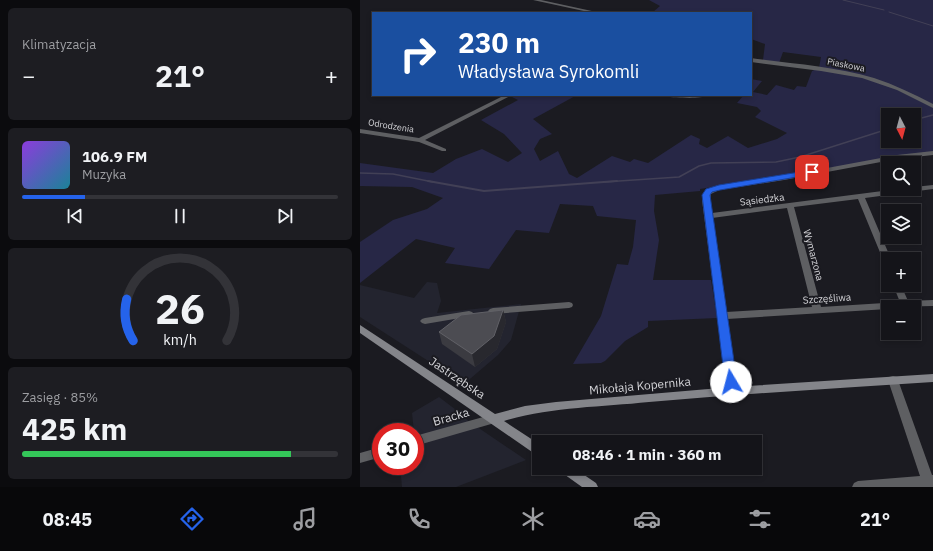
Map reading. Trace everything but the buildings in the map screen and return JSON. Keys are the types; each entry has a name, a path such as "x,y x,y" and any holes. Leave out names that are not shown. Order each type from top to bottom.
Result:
{"street":[{"path":"535,0 594,12"},
{"name":"Piaskowa","path":"752,60 843,72 864,77 900,90 933,106"},
{"name":"Odrodzenia","path":"420,140 506,96"},
{"name":"Odrodzenia","path":"360,131 420,140 444,150"},
{"path":"732,391 706,195 709,191 897,157 933,153"},
{"name":"Sąsiedzka","path":"921,189 932,188"},
{"name":"Sąsiedzka","path":"709,216 881,193"},
{"path":"861,196 884,252"},
{"name":"Wymarzona","path":"790,206 817,310"},
{"name":"Szczęśliwa","path":"921,303 933,303"},
{"path":"424,321 482,312 569,305"},
{"name":"Szczęśliwa","path":"722,316 881,306"},
{"name":"Jastrzębska","path":"360,328 532,445"},
{"name":"Mikołaja Kopernika","path":"494,419 525,410 556,406 732,391 933,378"},
{"path":"858,487 930,482 893,380"},
{"name":"Bracka","path":"424,438 494,419"},
{"path":"360,458 372,455"},
{"path":"575,475 592,487"}],"shaded area":[{"path":"649,0 933,0 933,152 908,156 881,156 881,160 700,189 700,191 655,195 654,211 659,240 653,280 711,280 717,318 648,321 648,327 625,341 605,361 601,363 573,364 601,316 617,264 628,265 633,247 636,220 597,216 593,206 560,204 549,233 516,230 489,269 445,263 455,248 416,239 360,283 360,242 393,220 427,209 443,198 412,187 360,186 360,163 433,173 456,159 482,149 508,162 522,153 504,134 481,120 518,100 510,96 575,96 533,119 552,134 540,139 534,149 540,161 558,151 569,174 577,178 612,156 630,162 634,159 648,163 691,135 700,139 699,144 707,148 728,136 748,148 777,139 787,133 755,117 761,111 757,107 737,103 743,96 752,96 752,79 762,81 753,92 767,95 776,85 794,90 797,86 806,87 812,71 819,68 821,57 783,52 779,63 763,60 765,44 752,39 752,12 653,12 660,6"},
{"path":"427,282 437,283 441,301 437,313 521,304 511,340 498,355 464,384 360,317 360,285 414,298"},
{"path":"439,397 467,420 526,460 456,487 402,487 401,475 424,475 424,423 413,423 412,413"}],"waterway":[{"path":"843,0 884,10"},
{"path":"889,12 933,26"},
{"path":"921,118 933,115"},
{"path":"604,182 679,177 699,166 711,163 776,162 800,157 881,131"},
{"path":"360,173 393,174 428,181"},
{"path":"428,181 484,191 617,181"},
{"path":"428,181 433,182"}],"route":[{"path":"731,382 706,195 709,191 719,188 812,172"}]}
